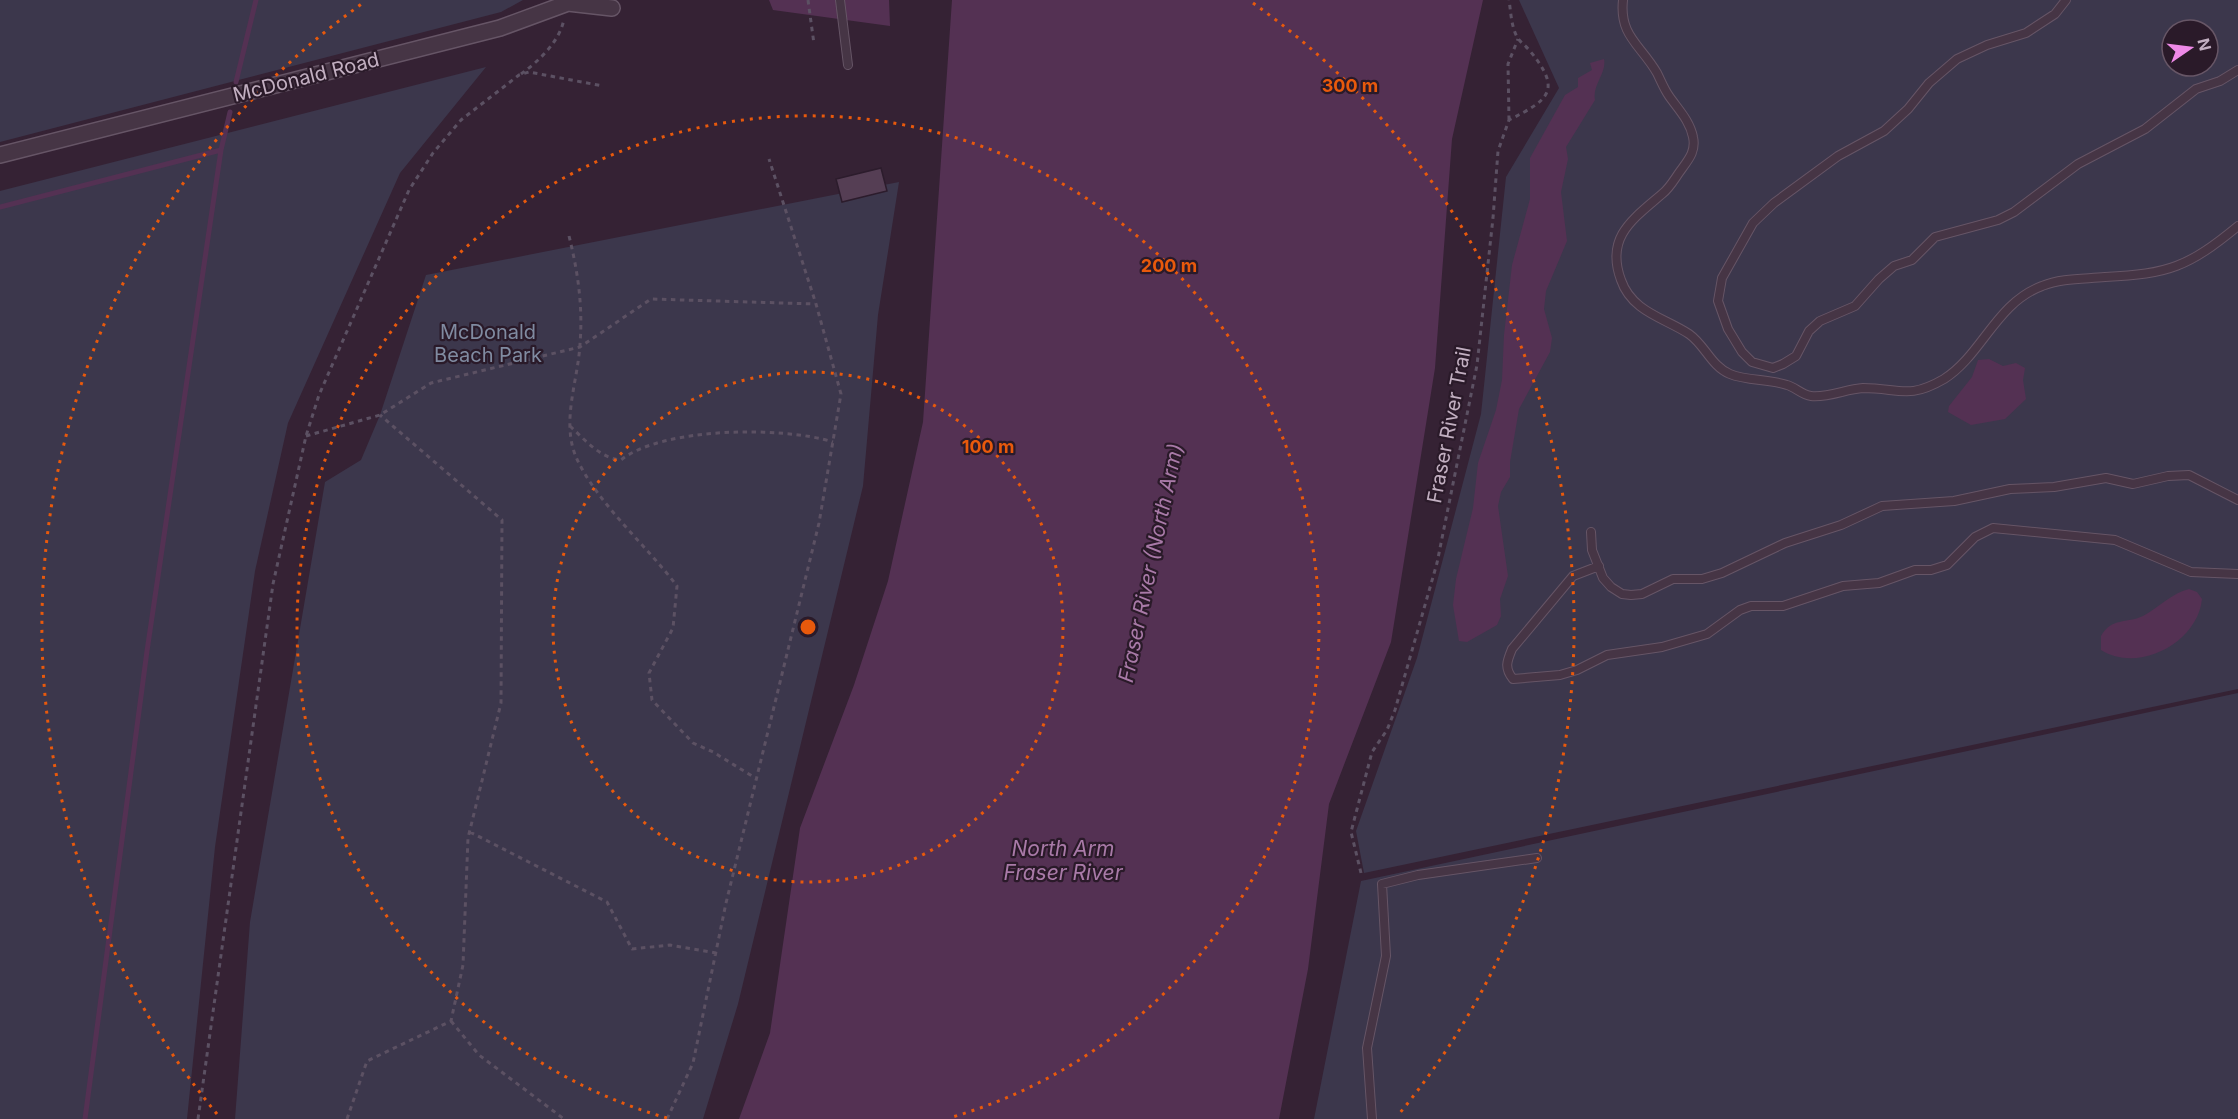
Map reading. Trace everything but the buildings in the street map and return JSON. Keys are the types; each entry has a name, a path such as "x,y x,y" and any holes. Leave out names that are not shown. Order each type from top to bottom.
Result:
{"street":[{"name":"McDonald Road","path":"0,155 500,28 567,3 612,8"}],"lane":[{"path":"840,0 848,65"},
{"path":"1623,0 1621,15 1628,35 1657,72 1667,94 1690,128 1694,138 1693,154 1665,192 1635,216 1622,232 1616,255 1620,280 1637,304 1663,322 1690,334 1706,355 1731,374 1788,385 1809,396 1863,388 1898,393 1916,392 1945,378 1960,364 1995,321 2021,297 2043,285 2073,279 2158,273 2190,262 2238,226"},
{"path":"2066,0 2055,14 2026,33 1987,45 1957,59 1929,83 1908,109 1884,130 1838,156 1774,203 1753,223 1722,278 1718,301 1728,329 1742,352 1752,362 1773,368 1783,364 1796,356 1809,332 1820,321 1856,306 1879,279 1894,266 1912,260 1935,237 1998,220 2014,212 2078,164 2145,129 2196,88 2220,81 2238,70"},
{"path":"1591,532 1592,550 1603,578 1622,594 1642,594 1673,579 1702,579 1722,573 1785,543 1841,525 1882,506 1954,501 2010,489 2054,487 2106,478 2133,484 2168,476 2189,475 2238,500"},
{"path":"1599,566 1573,576 1512,649 1507,662 1507,672 1513,679 1560,675 1577,670 1607,655 1662,647 1707,634 1740,610 1751,606 1783,606 1843,586 1880,583 1915,570 1931,570 1947,565 1975,537 1993,528 2115,540 2191,572 2238,574"},
{"path":"1372,1119 1367,1048 1386,956 1382,884 1418,874 1537,858"}],"path":[{"path":"808,0 814,44"},
{"path":"1509,0 1512,22 1518,39 1544,71 1548,84 1547,94 1536,106 1509,120"},
{"path":"198,1119 273,584 306,436 319,395 409,190 433,153 461,120 534,64 562,32 567,3"},
{"name":"Fraser River Trail","path":"1361,873 1351,832 1372,752 1387,730 1395,710 1437,563 1477,365 1498,151 1510,113 1508,64 1518,39"},
{"path":"519,75 541,74 603,86"},
{"path":"667,1119 693,1063 716,953 819,523 841,394 816,304 769,159"},
{"path":"569,236 582,303 580,347 569,425 576,456 597,492 652,553 677,586 673,628 649,673 652,700 693,743 713,752 757,779"},
{"path":"306,436 380,415 431,383 580,347 651,299 816,304"},
{"path":"380,415 502,520 501,703 470,832 463,965 451,1022"},
{"path":"569,425 598,451 611,459 621,460 632,451 696,435 760,431 832,442"},
{"path":"470,832 607,902 632,949 670,945 716,953"},
{"path":"347,1119 367,1061 451,1022"},
{"path":"451,1022 479,1055 564,1119"}],"green space":[{"path":"0,0 523,0 501,12 0,142"},
{"path":"1519,0 2238,0 2238,689 1364,873 1356,831 1417,658 1481,414 1506,177 1559,88"},
{"path":"486,67 400,173 288,423 255,571 215,847 187,1119 0,1119 0,191"},
{"name":"McDonald Beach Park","path":"899,182 878,315 863,486 738,1004 703,1119 235,1119 250,922 325,482 361,460 380,415 426,275"},
{"path":"2238,693 2238,1119 1314,1119 1361,881"}],"water":[{"path":"769,0 889,0 890,26 773,10"},
{"name":"North Arm Fraser River","path":"952,0 1483,0 1452,139 1435,368 1391,642 1329,804 1308,969 1279,1119 739,1119 770,1033 800,828 854,685 888,581 923,422"},
{"path":"1604,59 1595,100 1566,147 1568,159 1561,192 1567,241 1546,291 1544,309 1552,338 1550,352 1519,409 1510,462 1510,477 1501,492 1498,506 1508,576 1500,599 1501,616 1497,625 1467,642 1459,641 1453,605 1456,579 1473,508 1478,463 1496,410 1502,380 1504,335 1512,265 1530,199 1530,158 1565,95 1578,87 1578,78 1592,70 1590,63"},
{"path":"1989,359 2003,366 2016,363 2025,368 2023,380 2026,399 2005,419 1971,425 1948,412 1949,406 1972,377 1978,360"},
{"path":"2189,589 2197,592 2202,599 2198,615 2190,628 2164,650 2149,656 2132,658 2116,656 2101,650 2101,636 2110,626 2143,616 2171,597"}],"waterway":[{"path":"236,82 256,0"},
{"path":"85,1119 147,651 221,150 230,112"},
{"path":"0,207 221,150"}],"water label":[{"name":"Fraser River (North Arm)","path":"1151,563"}]}
